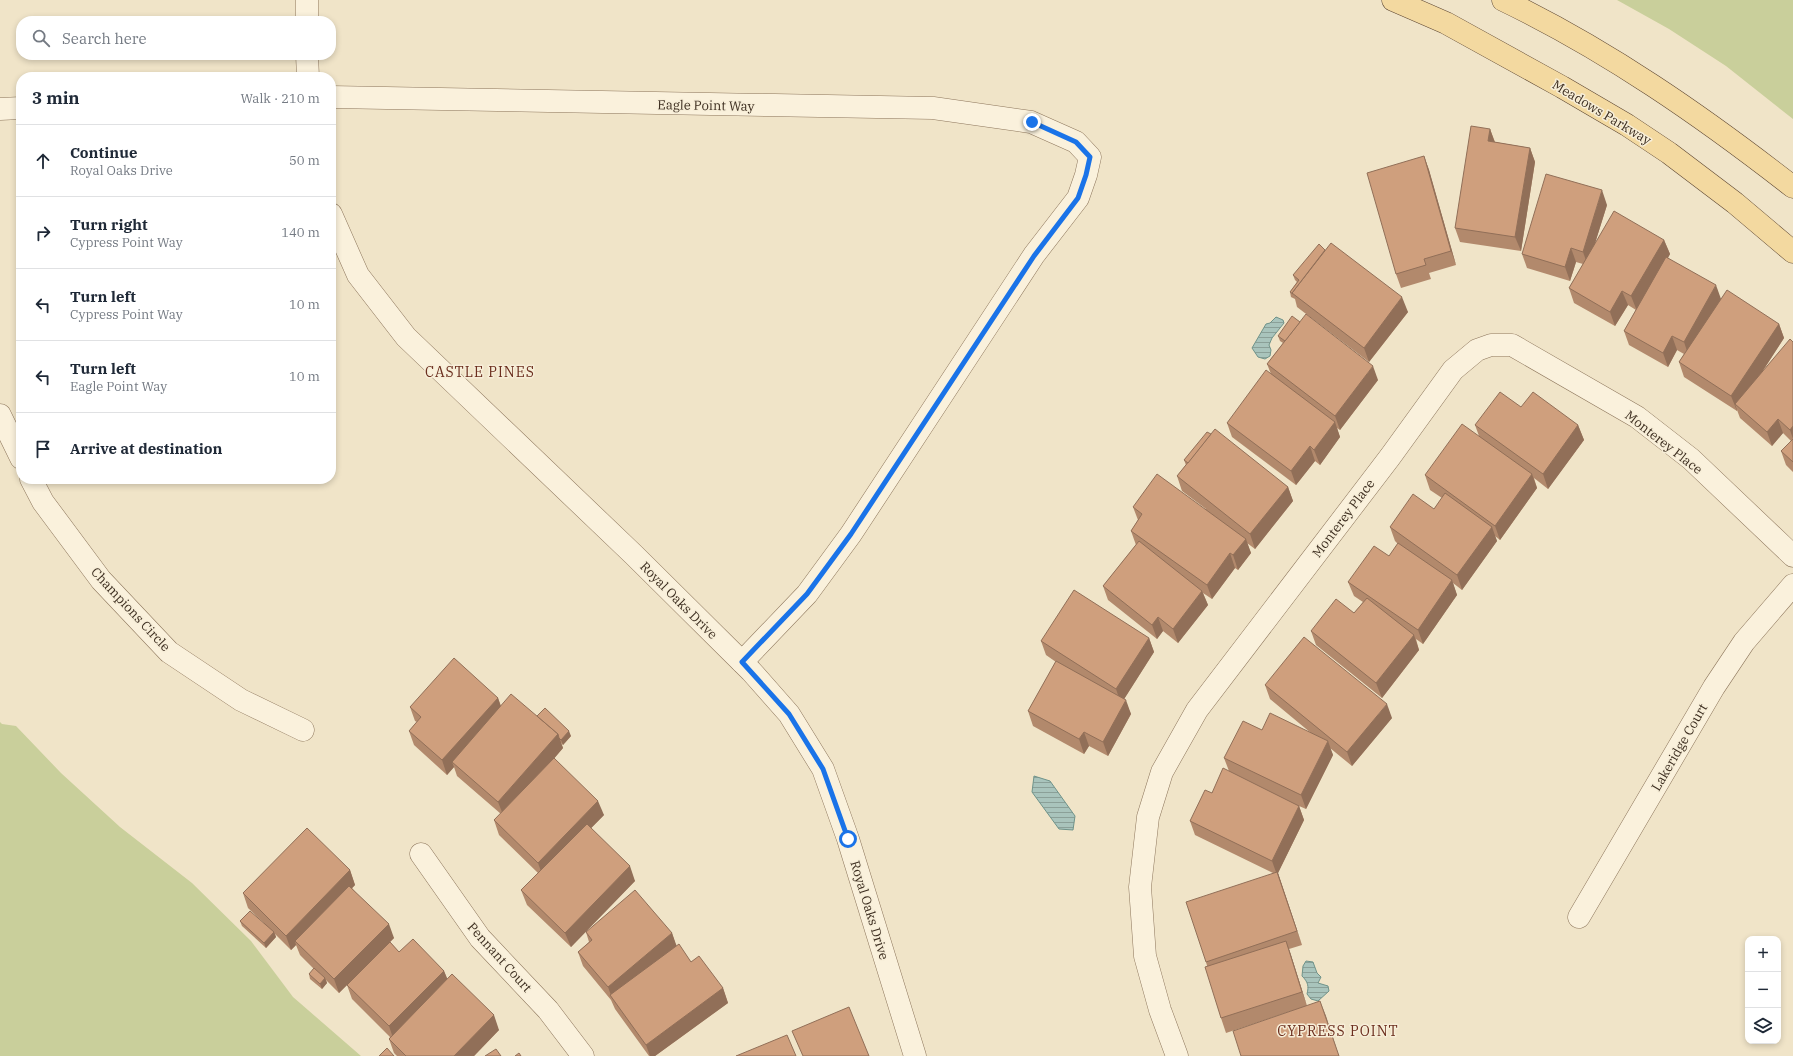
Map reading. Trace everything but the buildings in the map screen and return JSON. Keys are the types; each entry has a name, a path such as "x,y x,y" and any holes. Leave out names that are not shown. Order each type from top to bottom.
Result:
{"main road":[{"name":"Meadows Parkway","path":"1393,0 1446,23 1627,125 1669,153 1736,203 1793,252"},
{"path":"1503,0 1586,44 1655,86 1745,149 1793,187"}],"street":[{"path":"306,0 307,16"},
{"path":"307,60 308,72"},
{"name":"Eagle Point Way","path":"336,97 933,108 1032,122 1076,142 1090,157 1086,175 1078,198 1034,256 847,540 807,594 742,662"},
{"path":"0,109 16,108"},
{"name":"Royal Oaks Drive","path":"336,225 358,275 406,336 634,554 742,662 789,714 823,769 848,839 915,1056"},
{"name":"Monterey Place","path":"1177,1056 1160,1010 1145,956 1140,887 1148,817 1162,772 1197,710 1390,457 1453,370 1477,350 1491,345 1512,345 1637,418 1691,459 1793,556"},
{"path":"0,415 16,448"},
{"name":"Champions Circle","path":"34,484 43,502 101,580 169,652 241,700 303,730"},
{"name":"Lakeridge Court","path":"1579,917 1714,687 1744,642 1793,585"},
{"name":"Pennant Court","path":"420,854 480,938 548,1010 583,1056"}],"green space":[{"path":"1617,0 1793,0 1793,119 1726,66 1669,29"},
{"path":"0,722 2,724 16,726 61,773 120,827 192,883 251,941 293,997 361,1056 0,1056"}],"water":[{"path":"1276,317 1283,320 1284,323 1272,338 1269,345 1271,350 1270,356 1265,359 1258,357 1252,348 1266,324 1270,323"},
{"path":"1034,776 1050,781 1075,816 1073,830 1059,829 1032,792"},
{"path":"1306,961 1313,962 1317,973 1321,977 1318,983 1328,986 1329,991 1318,1001 1311,999 1307,994 1308,984 1302,976 1303,966"}],"district":[{"name":"CASTLE PINES","path":"480,372"},
{"name":"CYPRESS POINT","path":"1338,1031"}],"route":[{"path":"848,839 823,769 789,714 742,662 807,594 851,534 1034,256 1078,198 1086,175 1090,157 1076,142 1032,122"}]}
